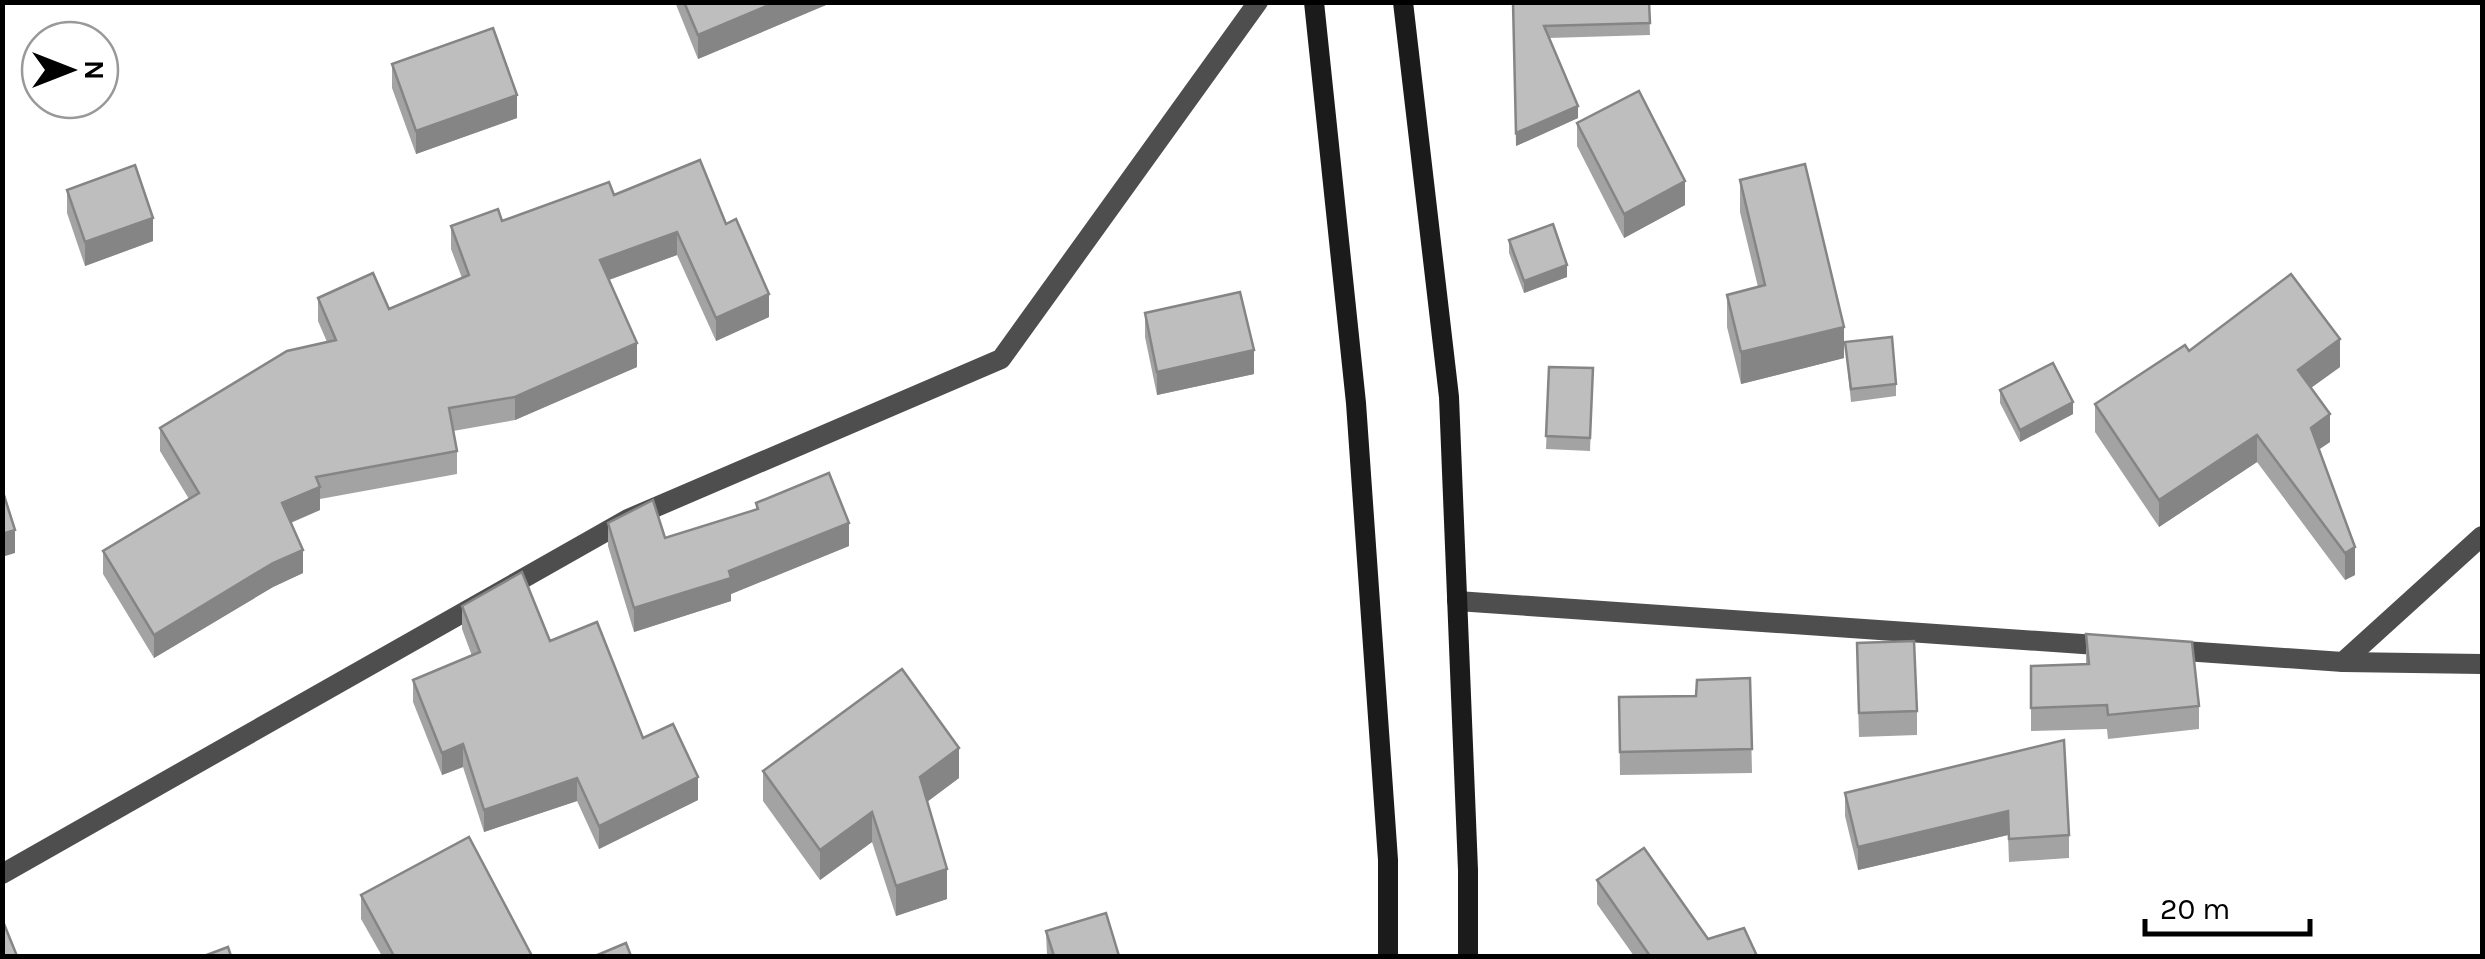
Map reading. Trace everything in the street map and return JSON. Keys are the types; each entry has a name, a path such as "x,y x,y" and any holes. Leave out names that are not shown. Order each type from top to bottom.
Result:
{"main road":[{"path":"1314,2 1356,403 1388,860 1388,956"},
{"path":"1403,2 1449,397 1468,956"}],"street":[{"path":"2,874 628,519 1001,359 1258,2"},
{"path":"2343,662 2482,536"},
{"path":"1457,601 2343,662 2482,664"}],"building":[{"path":"684,2 776,2 698,35"},
{"path":"1513,2 1649,2 1650,23 1544,26 1578,106 1516,133"},
{"path":"493,28 517,95 416,131 392,64"},
{"path":"1639,91 1685,181 1624,214 1577,123"},
{"path":"700,160 726,224 736,219 769,294 716,318 677,232 600,260 637,343 515,397 449,408 457,451 316,477 320,487 282,503 303,550 273,563 154,635 103,551 199,493 160,428 287,351 336,340 318,298 373,273 389,309 469,275 451,226 498,209 502,221 609,182 614,195"},
{"path":"1805,164 1844,327 1741,352 1727,295 1765,285 1740,180"},
{"path":"135,165 153,218 85,242 67,190"},
{"path":"1553,224 1567,265 1524,281 1509,240"},
{"path":"2291,274 2340,339 2298,370 2330,414 2311,428 2355,547 2345,553 2257,435 2159,500 2095,404 2185,345 2189,351"},
{"path":"1240,292 1254,350 1157,372 1145,313"},
{"path":"1892,337 1896,384 1851,389 1845,342"},
{"path":"2053,363 2073,402 2020,430 2000,390"},
{"path":"1549,367 1593,368 1590,438 1546,436"},
{"path":"829,473 849,523 729,571 731,578 634,608 608,523 653,500 665,538 758,509 756,503"},
{"path":"2,489 15,530 2,534"},
{"path":"522,572 550,641 597,622 643,738 673,724 698,777 599,826 577,778 484,810 463,744 442,753 413,680 480,652 462,606"},
{"path":"2086,634 2192,642 2199,706 2108,715 2107,705 2031,708 2031,666 2089,664"},
{"path":"1914,641 1917,711 1859,713 1857,643"},
{"path":"902,669 959,748 920,777 947,869 896,886 872,812 820,850 763,771"},
{"path":"1750,678 1752,749 1620,752 1619,697 1696,696 1697,680"},
{"path":"2064,740 2069,835 2009,839 2008,811 1858,847 1845,793"},
{"path":"469,837 532,956 394,956 361,895"},
{"path":"1644,848 1708,939 1744,928 1757,956 1650,956 1597,880"},
{"path":"1106,913 1119,956 1054,956 1046,931"},
{"path":"2,919 17,956 2,956"},
{"path":"626,943 631,956 595,956"},
{"path":"228,947 231,956 204,956"}]}
